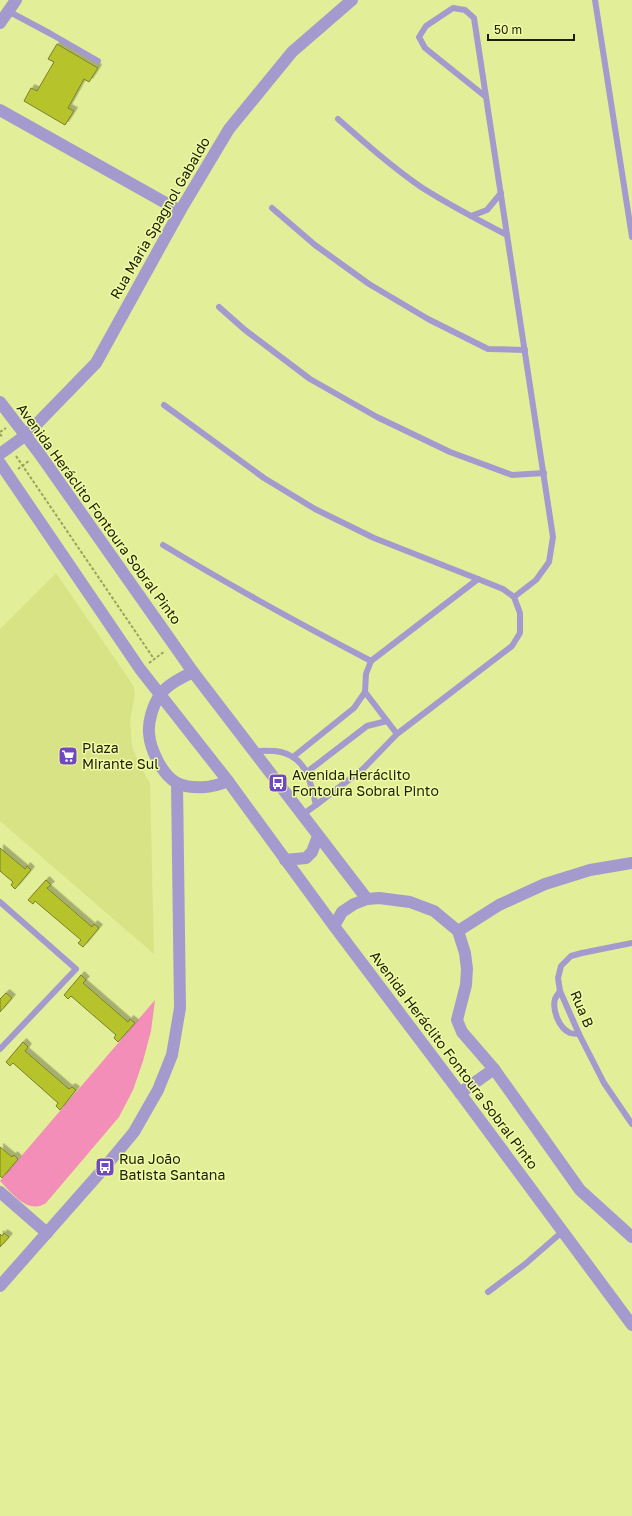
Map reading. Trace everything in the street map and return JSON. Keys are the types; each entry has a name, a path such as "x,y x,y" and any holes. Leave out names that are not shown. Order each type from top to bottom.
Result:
{"street":[{"path":"0,23 16,0"},
{"name":"Rua Maria Spagnol Gabaldo","path":"5,450 26,434 96,363 180,211 229,129 292,52 352,0"},
{"path":"0,110 180,211"},
{"name":"Avenida Heráclito Fontoura Sobral Pinto","path":"0,402 26,434 174,644 192,672 367,899"},
{"name":"Avenida Heráclito Fontoura Sobral Pinto","path":"0,463 140,670 228,781 334,926 632,1325"},
{"path":"192,672 176,680 160,695 151,713 149,733 154,752 164,772 177,782 198,788 216,787 228,781"},
{"path":"0,1286 134,1132 158,1090 172,1055 180,1008 177,782"},
{"path":"285,860 306,858 312,852 318,836"},
{"path":"334,926 342,912 354,904 367,899 379,898 410,902 434,911 458,931 499,905 545,884 590,870 632,863"},
{"name":"Avenida Heráclito Fontoura Sobral Pinto","path":"458,931 465,952 467,969 466,985 457,1020 462,1032 494,1069 580,1190 632,1237"},
{"path":"460,1093 494,1069"},
{"path":"0,1192 47,1233"}],"lane":[{"path":"595,0 632,237"},
{"path":"486,96 425,48 419,37 426,26 453,8 465,10 474,18 554,536 549,562 536,580 514,597"},
{"path":"8,11 98,61"},
{"path":"338,119 378,154 421,187 507,235"},
{"path":"471,216 487,210 501,193"},
{"path":"272,208 316,245 369,284 428,319 488,349 525,350"},
{"path":"219,307 245,330 310,379 377,417 450,452 512,475 544,473"},
{"path":"164,405 264,478 315,509 374,538 503,589 514,597 520,613 520,633 512,646 397,734 363,769 302,815"},
{"path":"162,546 255,600 371,661"},
{"path":"293,756 354,708 365,692 366,674 371,661 478,579"},
{"path":"365,692 397,734"},
{"path":"307,772 367,726 387,721"},
{"path":"253,751 280,752 293,756 302,764 307,772 316,805"},
{"path":"0,902 76,969 0,1049"},
{"name":"Rua B","path":"632,943 570,956 561,966 558,978 560,991 579,1034 604,1083 632,1124"},
{"path":"560,991 555,999 554,1008 557,1018 562,1026 569,1032 579,1034"},
{"path":"488,1292 524,1265 562,1232"}],"path":[{"path":"0,434 5,450 23,465 154,659"},
{"path":"9,476 39,453"},
{"path":"140,670 174,644"}],"shaded area":[{"name":"Plaza Mirante Sul","path":"56,573 133,685 135,694 130,721 132,746 140,766 150,783 154,954 0,821 0,629"},
{"path":"155,1000 151,1031 143,1061 133,1090 119,1117 46,1203 39,1206 33,1206 21,1201 0,1181"}],"building":[{"path":"57,44 98,68 89,82 84,79 68,108 74,111 65,125 24,101 31,88 37,91 54,62 48,59"},
{"path":"0,848 25,869 27,866 31,870 15,889 11,885 13,882 0,871"},
{"path":"46,880 51,885 47,888 92,927 94,924 99,928 83,947 78,943 81,940 35,901 33,904 28,900"},
{"path":"81,975 86,980 83,983 128,1022 130,1019 135,1023 118,1042 114,1038 116,1035 71,996 68,999 64,995"},
{"path":"6,993 12,998 0,1012 0,999"},
{"path":"23,1042 28,1047 25,1051 69,1089 72,1087 76,1090 60,1110 56,1106 58,1103 13,1063 10,1066 6,1062"},
{"path":"0,1147 12,1157 14,1155 18,1159 2,1178 0,1176"},
{"path":"4,1233 9,1237 0,1247 0,1234 2,1236"}],"place":[{"name":"Plaza Mirante Sul","path":"68,756"},
{"name":"Avenida Heráclito Fontoura Sobral Pinto","path":"278,783"},
{"name":"Rua João Batista Santana","path":"105,1167"}]}
